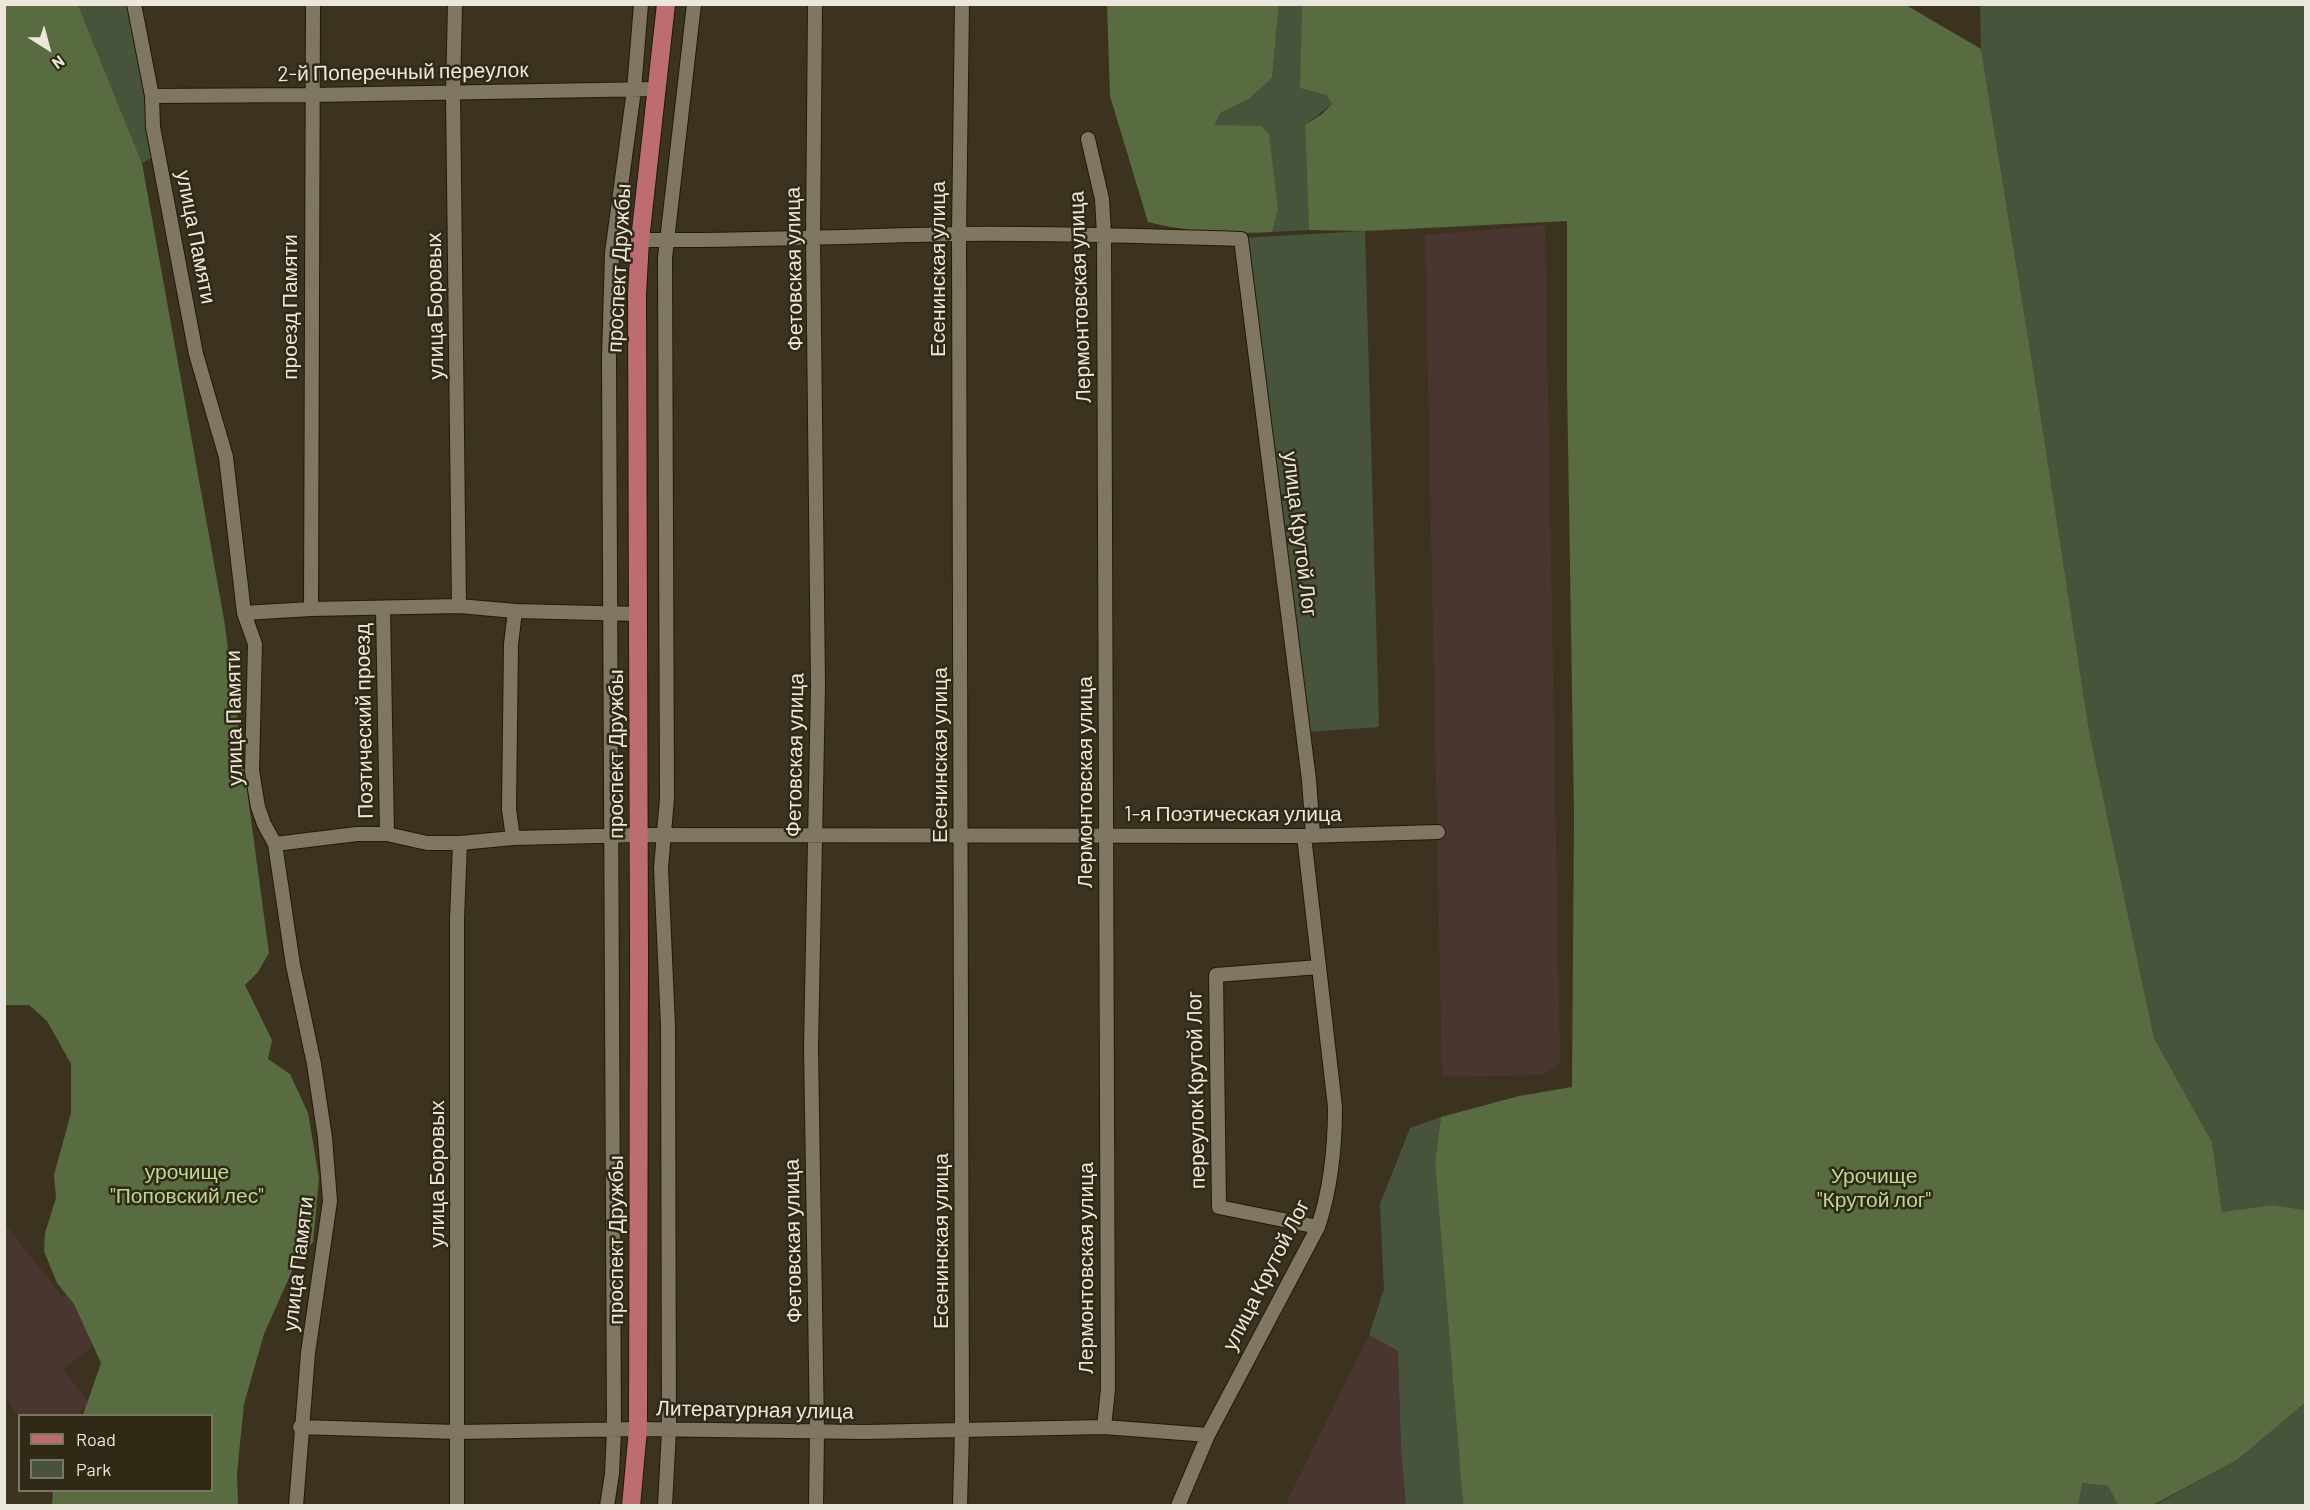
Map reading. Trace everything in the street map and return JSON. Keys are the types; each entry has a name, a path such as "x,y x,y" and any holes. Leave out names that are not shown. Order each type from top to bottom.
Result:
{"main road":[{"name":"проспект Дружбы","path":"631,1506 638,1429 637,294 655,89 666,4"}],"street":[{"name":"улица Памяти","path":"134,4 152,96 153,127 196,354 226,457 244,613 255,644 252,771 258,807 275,844 293,965 314,1064 325,1138 330,1201 308,1353 300,1427 296,1506"},
{"name":"проезд Памяти","path":"311,609 313,4"},
{"name":"улица Боровых","path":"455,4 453,93 459,606"},
{"path":"607,1506 612,1474 614,1430 609,358 612,253 634,90 641,4"},
{"path":"665,1506 669,1430 668,1015 661,868 667,776 665,366 667,240 694,4"},
{"name":"Фетовская улица","path":"815,4 813,238 818,686 811,1047 817,1432 816,1506"},
{"name":"Есенинская улица","path":"960,1506 962,1431 959,234 962,4"},
{"name":"2-й Поперечный переулок","path":"152,96 312,96 655,89"},
{"name":"Лермонтовская улица","path":"1088,139 1102,199 1104,234 1108,1389 1104,1427"},
{"path":"640,240 959,234 1104,234"},
{"name":"улица Крутой Лог","path":"1104,234 1241,239 1309,780 1309,836 1319,968 1335,1107 1335,1139 1326,1202 1318,1227 1208,1435 1178,1506"},
{"path":"244,613 311,609 459,606 515,611 638,614"},
{"name":"Поэтический проезд","path":"382,608 387,834"},
{"path":"513,838 509,809 511,667 515,611"},
{"name":"1-я Поэтическая улица","path":"275,844 357,834 387,834 427,843 460,843 513,838 639,835 1309,836 1438,832"},
{"name":"улица Боровых","path":"457,1506 457,919 460,843"},
{"name":"переулок Крутой Лог","path":"1318,1227 1219,1207 1215,975 1319,968"},
{"name":"Литературная улица","path":"300,1427 456,1432 638,1429 817,1432 1104,1427 1208,1435"}],"shaded area":[{"path":"1545,225 1560,1063 1543,1075 1442,1077 1425,235"},
{"path":"4,1223 62,1296 67,1292 83,1314 92,1347 63,1369 89,1403 79,1414 18,1416 5,1396"},
{"path":"1369,1335 1398,1351 1401,1450 1406,1505 1285,1506"}],"green space":[{"name":"урочище \"Поповский лес\"","path":"5,4 78,5 142,163 224,619 269,953 258,972 245,985 272,1040 268,1059 290,1074 308,1113 319,1178 313,1242 296,1262 264,1334 244,1404 237,1473 238,1505 52,1505 53,1492 213,1492 213,1414 83,1414 101,1363 74,1304 57,1283 44,1251 45,1233 56,1198 54,1175 71,1113 71,1064 47,1021 29,1005 5,1005"},
{"path":"78,5 135,5 161,153 142,163"},
{"path":"1107,5 1279,5 1272,78 1249,99 1220,113 1215,125 1261,126 1269,134 1278,210 1272,232 1210,232 1148,222 1110,96"},
{"path":"1279,5 1302,5 1301,88 1326,95 1332,104 1305,125 1309,230 1272,232 1278,210 1235,126 1215,125 1220,113 1249,99 1272,78"},
{"name":"Урочище \"Крутой лог\"","path":"1302,5 1906,5 1981,49 2089,730 2154,1038 2212,1142 2222,1212 2272,1205 2305,1210 2305,1403 2237,1460 2153,1505 2118,1505 2108,1486 2082,1483 2078,1506 1463,1505 1435,1163 1441,1117 1519,1096 1572,1087 1574,814 1567,381 1567,221 1365,231 1309,230 1305,125 1332,104 1326,95 1300,88"},
{"path":"1980,5 2305,5 2305,1210 2272,1205 2222,1212 2212,1142 2154,1038 2089,730 1981,49"},
{"path":"1365,231 1379,727 1307,732 1242,238"},
{"path":"1441,1117 1435,1163 1463,1505 1406,1505 1401,1450 1398,1351 1369,1335 1384,1289 1380,1204 1410,1128"},
{"path":"2305,1403 2305,1505 2153,1506 2237,1460"},
{"path":"2081,1483 2108,1486 2118,1505 2078,1506"}]}
